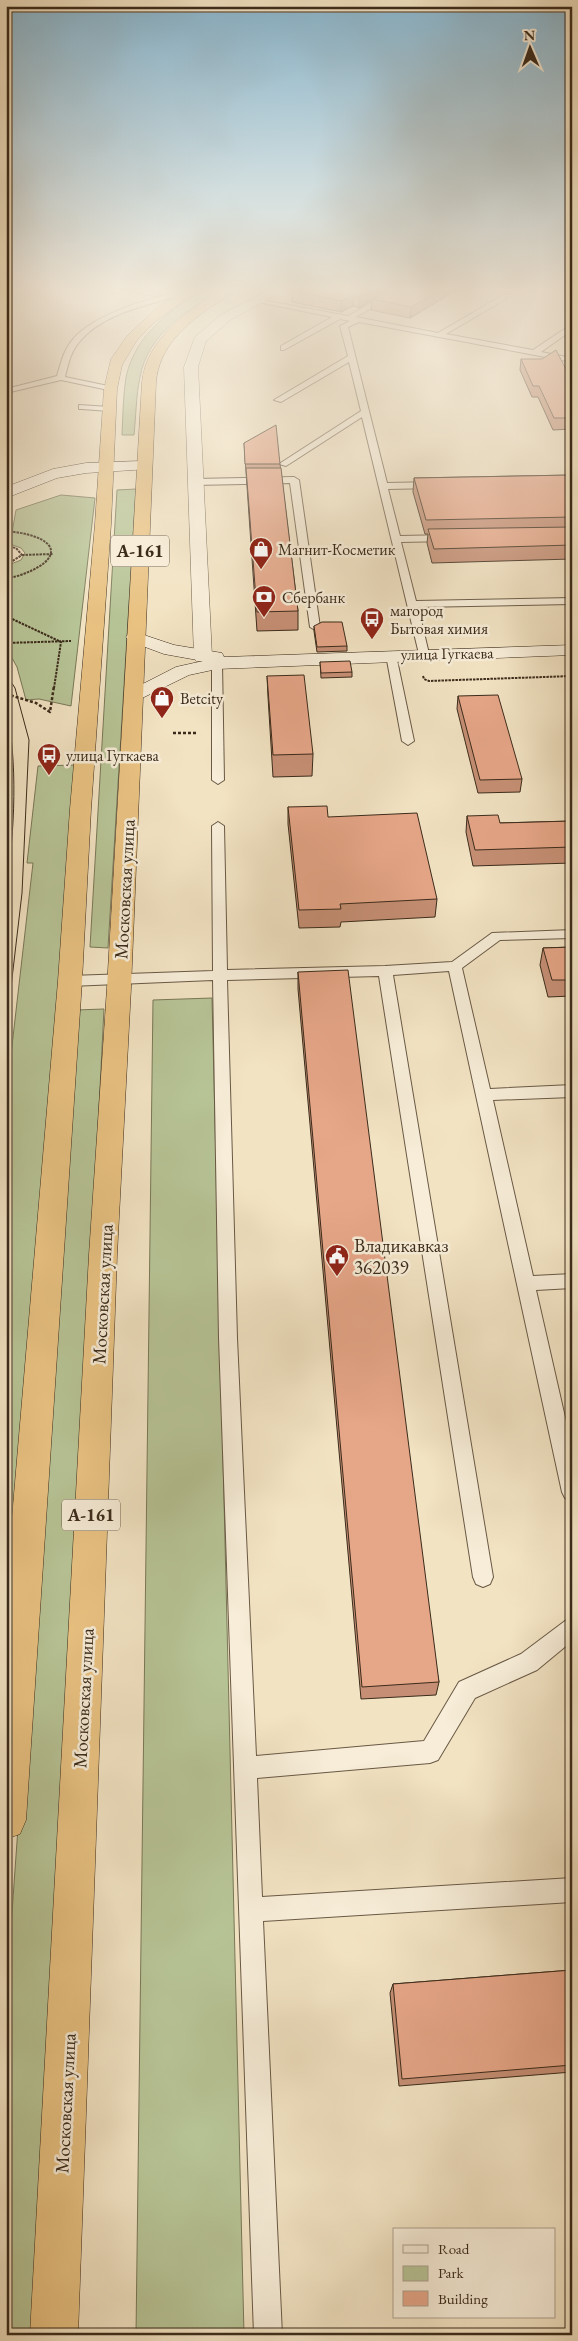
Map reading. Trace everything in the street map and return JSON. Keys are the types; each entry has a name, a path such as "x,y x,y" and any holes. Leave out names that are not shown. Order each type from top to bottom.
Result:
{"highway":[{"name":"А-161","path":"6,1820 106,488 109,397"},
{"name":"Московская улица","path":"54,2335 103,1255 120,979 134,696 135,637 149,397"}],"street":[{"path":"192,397 194,482 210,660"},
{"path":"6,492 53,474 86,468 144,466"},
{"name":"улица Гугкаева","path":"135,637 170,650 210,660 572,650"},
{"name":"улица Гугкаева","path":"134,696 183,671 210,660"}],"lane":[{"path":"278,400 283,397"},
{"path":"362,397 424,654"},
{"path":"82,407 108,409"},
{"path":"283,464 365,412"},
{"path":"194,482 294,480 315,627"},
{"path":"384,486 443,485"},
{"path":"397,539 455,538"},
{"path":"412,604 572,601"},
{"path":"391,655 408,741"},
{"path":"210,660 218,780"},
{"path":"218,826 228,1338 268,2335"},
{"path":"70,981 384,971 455,966 498,936 572,934"},
{"path":"455,966 572,1492"},
{"path":"384,971 483,1577"},
{"path":"483,1095 572,1091"},
{"path":"525,1283 572,1281"},
{"path":"245,1768 430,1752 467,1690 529,1662 572,1628"},
{"path":"251,1910 572,1890"}],"path":[{"path":"6,521 9,510"},
{"path":"6,531 40,537 52,547 53,554 48,562 39,569 6,579"},
{"path":"6,546 16,548 22,555"},
{"path":"6,565 18,560 22,555 53,554"},
{"path":"6,616 61,642 50,712 36,703 6,694"},
{"path":"423,673 424,679 429,681 572,676"}],"green space":[{"path":"124,397 137,397 134,435 122,435"},
{"path":"136,489 108,948 90,947 117,490"},
{"path":"61,495 95,498 71,706 39,699 26,700 17,667 6,647 6,566 21,560 25,553 21,548 10,544 16,510"},
{"path":"77,765 6,1609 6,1098 33,863 27,863 38,766"},
{"path":"212,998 244,2335 136,2335 153,1000"},
{"path":"104,1009 37,2335 6,2335 6,1997 76,1010"}],"building":[{"path":"544,397 572,397 572,418 554,418"},
{"path":"276,425 280,464 245,464 244,443"},
{"path":"246,468 281,468 298,611 257,612"},
{"path":"572,475 572,517 426,520 414,478"},
{"path":"572,527 572,545 434,549 428,529"},
{"path":"322,622 342,622 347,646 317,647 314,626"},
{"path":"350,661 352,672 321,673 320,662"},
{"path":"304,675 313,754 273,755 267,676"},
{"path":"498,695 522,779 480,780 458,696"},
{"path":"327,806 328,817 417,813 437,899 340,904 341,909 299,910 288,807"},
{"path":"498,815 500,823 572,821 572,847 475,850 467,816"},
{"path":"572,947 572,980 552,980 543,948"},
{"path":"348,970 439,1682 362,1687 298,972"},
{"path":"572,1970 572,2065 402,2079 393,1984"}],"tram line":[{"path":"6,674 15,688 29,740 22,893 6,1030"},
{"path":"6,703 14,773 13,820 6,890"}],"place":[{"name":"Магнит-Косметик","path":"261,570"},
{"name":"Сбербанк","path":"264,618"},
{"name":"магород Бытовая химия","path":"372,640"},
{"name":"Betcity","path":"162,719"},
{"name":"улица Гугкаева","path":"49,776"},
{"name":"Владикавказ 362039","path":"337,1277"}]}
